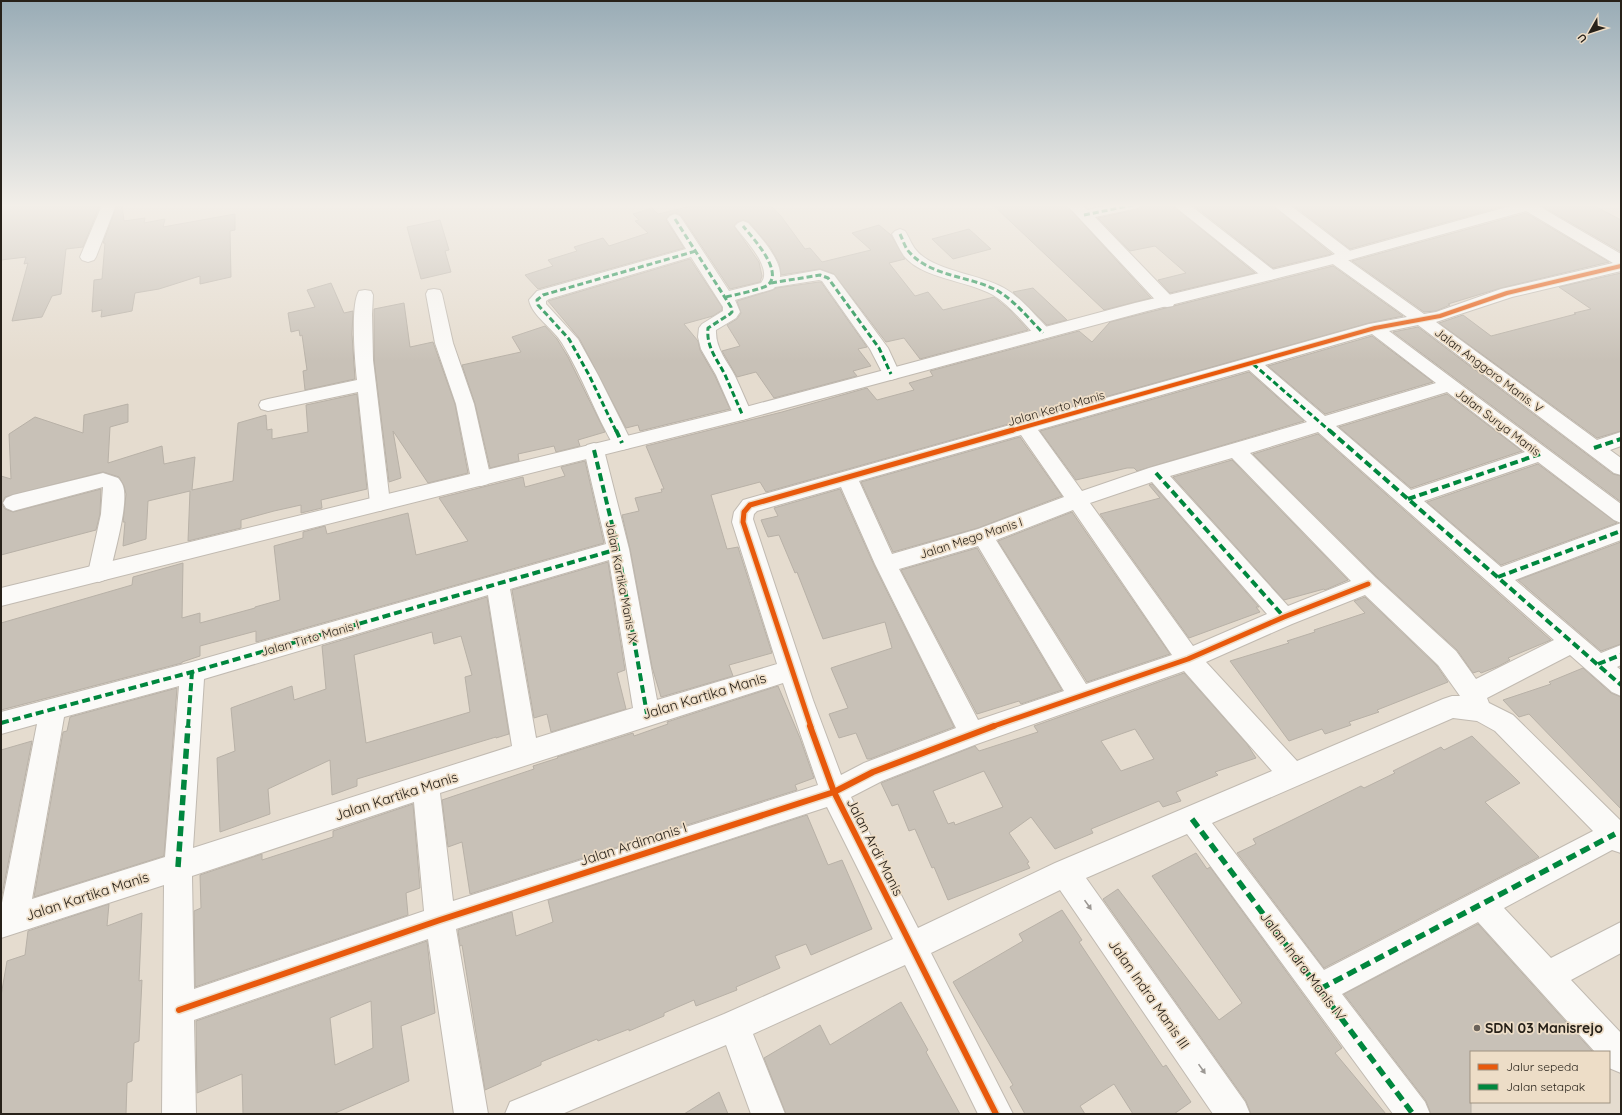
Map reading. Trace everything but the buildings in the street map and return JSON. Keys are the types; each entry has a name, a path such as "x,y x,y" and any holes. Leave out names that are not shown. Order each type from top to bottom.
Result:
{"street":[{"path":"622,443 589,375 569,340 538,305 537,300 543,295 675,257"},
{"path":"700,257 731,307 732,312 708,328 706,337 710,349 725,375 742,414"},
{"path":"766,257 772,270 773,279 771,283"},
{"path":"915,257 939,270 987,285 1000,292 1043,333"},
{"path":"1125,257 1167,302"},
{"path":"1247,257 1270,275"},
{"path":"1,598 742,414 1141,307 1167,302 1342,257"},
{"name":"Jalan Anggoro Manis. V","path":"1342,257 1422,320 1621,468"},
{"name":"Jalan Kerto Manis","path":"745,510 750,505 1253,364 1375,328 1440,316 1507,293 1621,266"},
{"path":"726,297 759,289 771,283 820,276 828,278 879,348 891,374"},
{"path":"434,294 444,343 465,404 481,479"},
{"path":"365,296 364,329 367,384 380,503"},
{"name":"Jalan Surya Manis","path":"1375,328 1621,515"},
{"path":"1253,364 1621,685"},
{"path":"268,405 367,384"},
{"name":"Jalan Mego Manis I","path":"886,564 983,536 1077,500 1156,473 1450,385"},
{"path":"1026,427 1188,659 1293,776"},
{"path":"1594,448 1621,439"},
{"name":"Jalan Kartika Manis IX","path":"594,450 618,549 647,714"},
{"path":"1236,450 1368,584 1447,658 1476,702 1504,723 1618,837 1481,904 1320,989"},
{"path":"1408,499 1540,454"},
{"path":"1156,473 1284,617"},
{"path":"847,478 886,564 972,734"},
{"path":"13,503 103,480 109,481 113,485 114,498 99,573"},
{"name":"Jalan Ardi Manis","path":"745,510 742,518 743,522 791,670 834,792 996,1114"},
{"path":"1498,577 1621,531"},
{"path":"983,536 1080,696"},
{"name":"Jalan Tirto Manis I","path":"1,723 192,672 618,549"},
{"path":"498,584 526,754"},
{"name":"Jalan Ardimanis I","path":"179,1010 440,920 834,792 873,772 972,734 1188,659 1284,617 1368,584"},
{"path":"522,1114 568,1105 734,1026 912,946 1065,873 1452,707 1470,707 1573,642"},
{"path":"1598,664 1621,655"},
{"name":"Jalan Kartika Manis","path":"8,921 647,714 791,670"},
{"path":"179,1114 178,867 192,672"},
{"path":"8,921 53,709"},
{"path":"426,786 440,920 471,1114"},
{"name":"Jalan Indra Manis IV","path":"1192,819 1413,1114"},
{"name":"Jalan Indra Manis III","path":"1065,873 1233,1114"},
{"path":"1481,904 1621,1057"},
{"path":"1547,976 1621,937"},
{"path":"734,1026 768,1114"}],"marked path":[{"path":"622,443 589,375 569,339 538,305 537,300 543,295 675,257"},
{"path":"699,257 731,307 732,312 730,314 708,328 707,337 710,349 725,375 742,414"},
{"path":"726,297 767,286 772,280 773,273 766,257"},
{"path":"915,257 939,270 977,282 998,291 1015,304 1043,333"},
{"path":"771,283 820,275 828,278 879,348 891,374"},
{"path":"1253,364 1621,685"},
{"path":"1594,448 1621,439"},
{"path":"594,450 618,549 647,714"},
{"path":"1408,499 1540,454"},
{"path":"1156,473 1284,617"},
{"path":"1498,577 1621,531"},
{"path":"1,723 192,672 618,549"},
{"path":"1598,664 1621,655"},
{"path":"178,867 192,672"},
{"path":"1192,819 1413,1114"},
{"path":"1320,989 1615,834"}],"cycle path":[{"path":"996,1114 834,792 801,700 743,522 743,514 750,505 1375,328 1440,316 1507,293 1621,266"},
{"path":"179,1010 440,920 834,792 873,772 972,734 1188,659 1284,617 1368,584"}],"place":[{"name":"SDN 03 Manisrejo","path":"1477,1028"}]}
